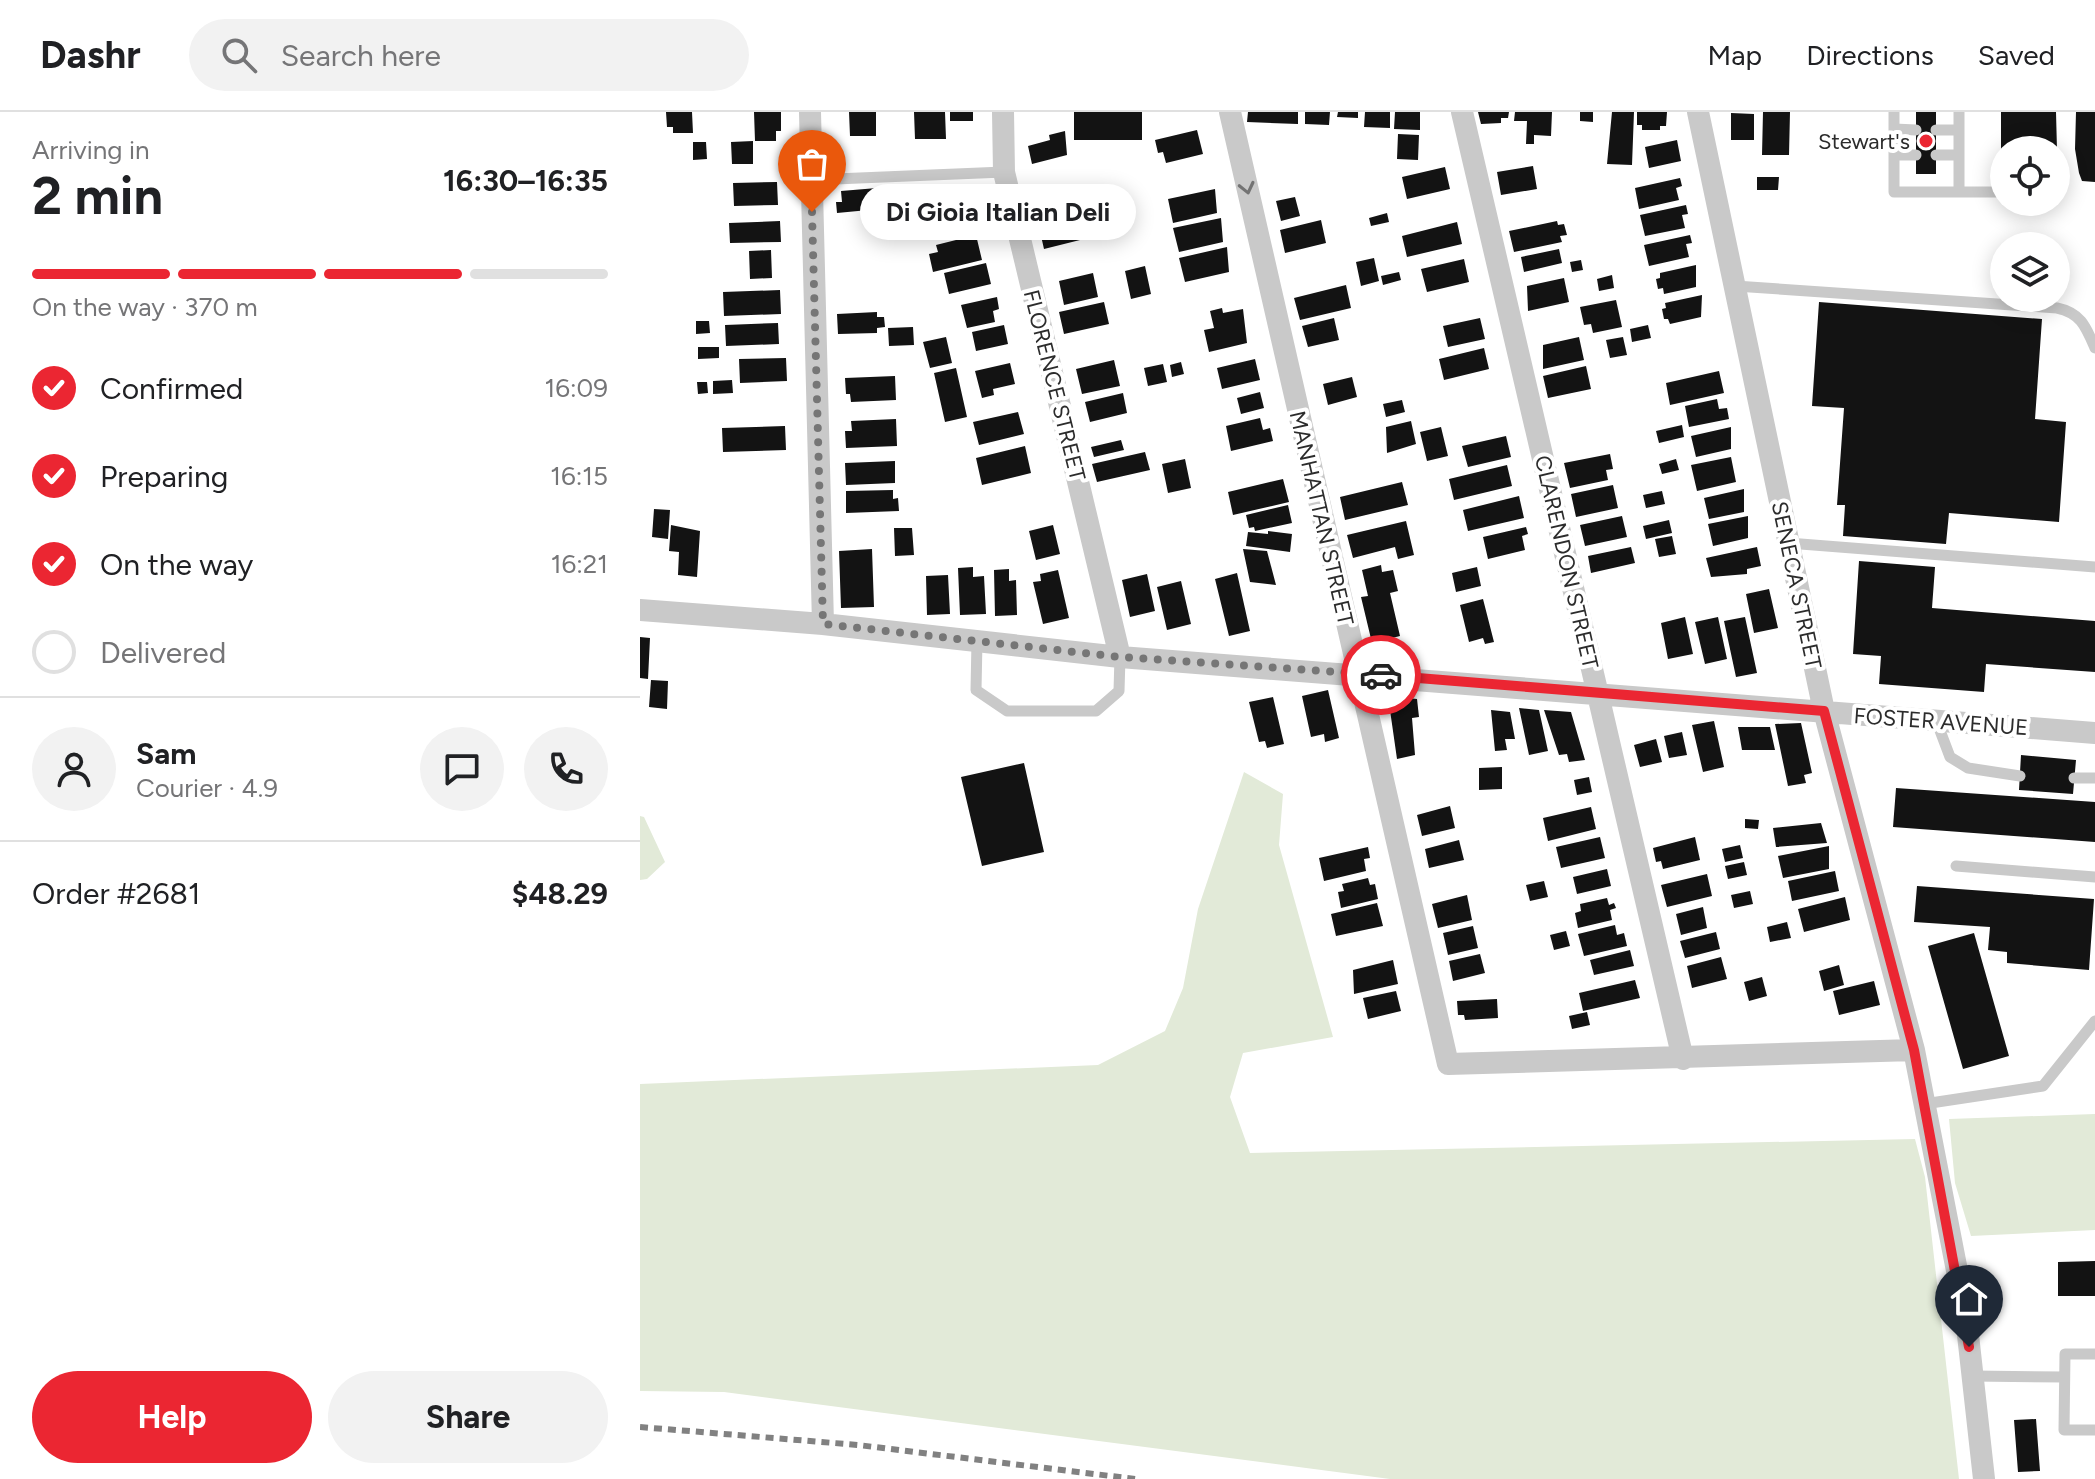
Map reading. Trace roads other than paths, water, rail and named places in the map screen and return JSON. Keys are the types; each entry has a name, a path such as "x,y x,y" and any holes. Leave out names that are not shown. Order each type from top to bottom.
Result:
{"street":[{"path":"810,112 823,624"},
{"name":"FLORENCE STREET","path":"1003,112 1004,172 1120,657"},
{"name":"MANHATTAN STREET","path":"1230,112 1448,1064 1683,1059"},
{"name":"CLARENDON STREET","path":"1462,112 1683,1059"},
{"name":"SENECA STREET","path":"1698,112 1824,711 1914,1050 1966,1317 1984,1479"},
{"name":"FOSTER AVENUE","path":"640,610 823,624 1120,657 1357,673 2095,733"},
{"path":"1683,1059 1914,1050"}],"lane":[{"path":"1894,112 1894,192 1990,192"},
{"path":"1959,112 1959,192"},
{"path":"1894,129 1916,130"},
{"path":"1936,130 1959,130"},
{"path":"1894,155 1916,155"},
{"path":"1936,155 1959,155"},
{"path":"811,180 1004,172"},
{"path":"1735,286 2057,308 2072,311 2084,322 2095,348"},
{"path":"1788,543 2095,567"},
{"path":"977,641 976,690 1007,711 1096,711 1119,691 1120,657"},
{"path":"1936,720 1950,757 1968,768 2020,776"},
{"path":"2074,778 2095,778"},
{"path":"1956,866 2095,877"},
{"path":"1923,1104 2043,1086 2095,1021"},
{"path":"2095,1354 2065,1354 2064,1377 2064,1430 2095,1430"},
{"path":"1972,1376 2064,1377"}],"railway":[{"path":"640,1427 858,1445 1135,1479"}],"place":[{"name":"Stewart's","path":"1926,141"},
{"name":"Di Gioia Italian Deli","path":"812,212"}]}
